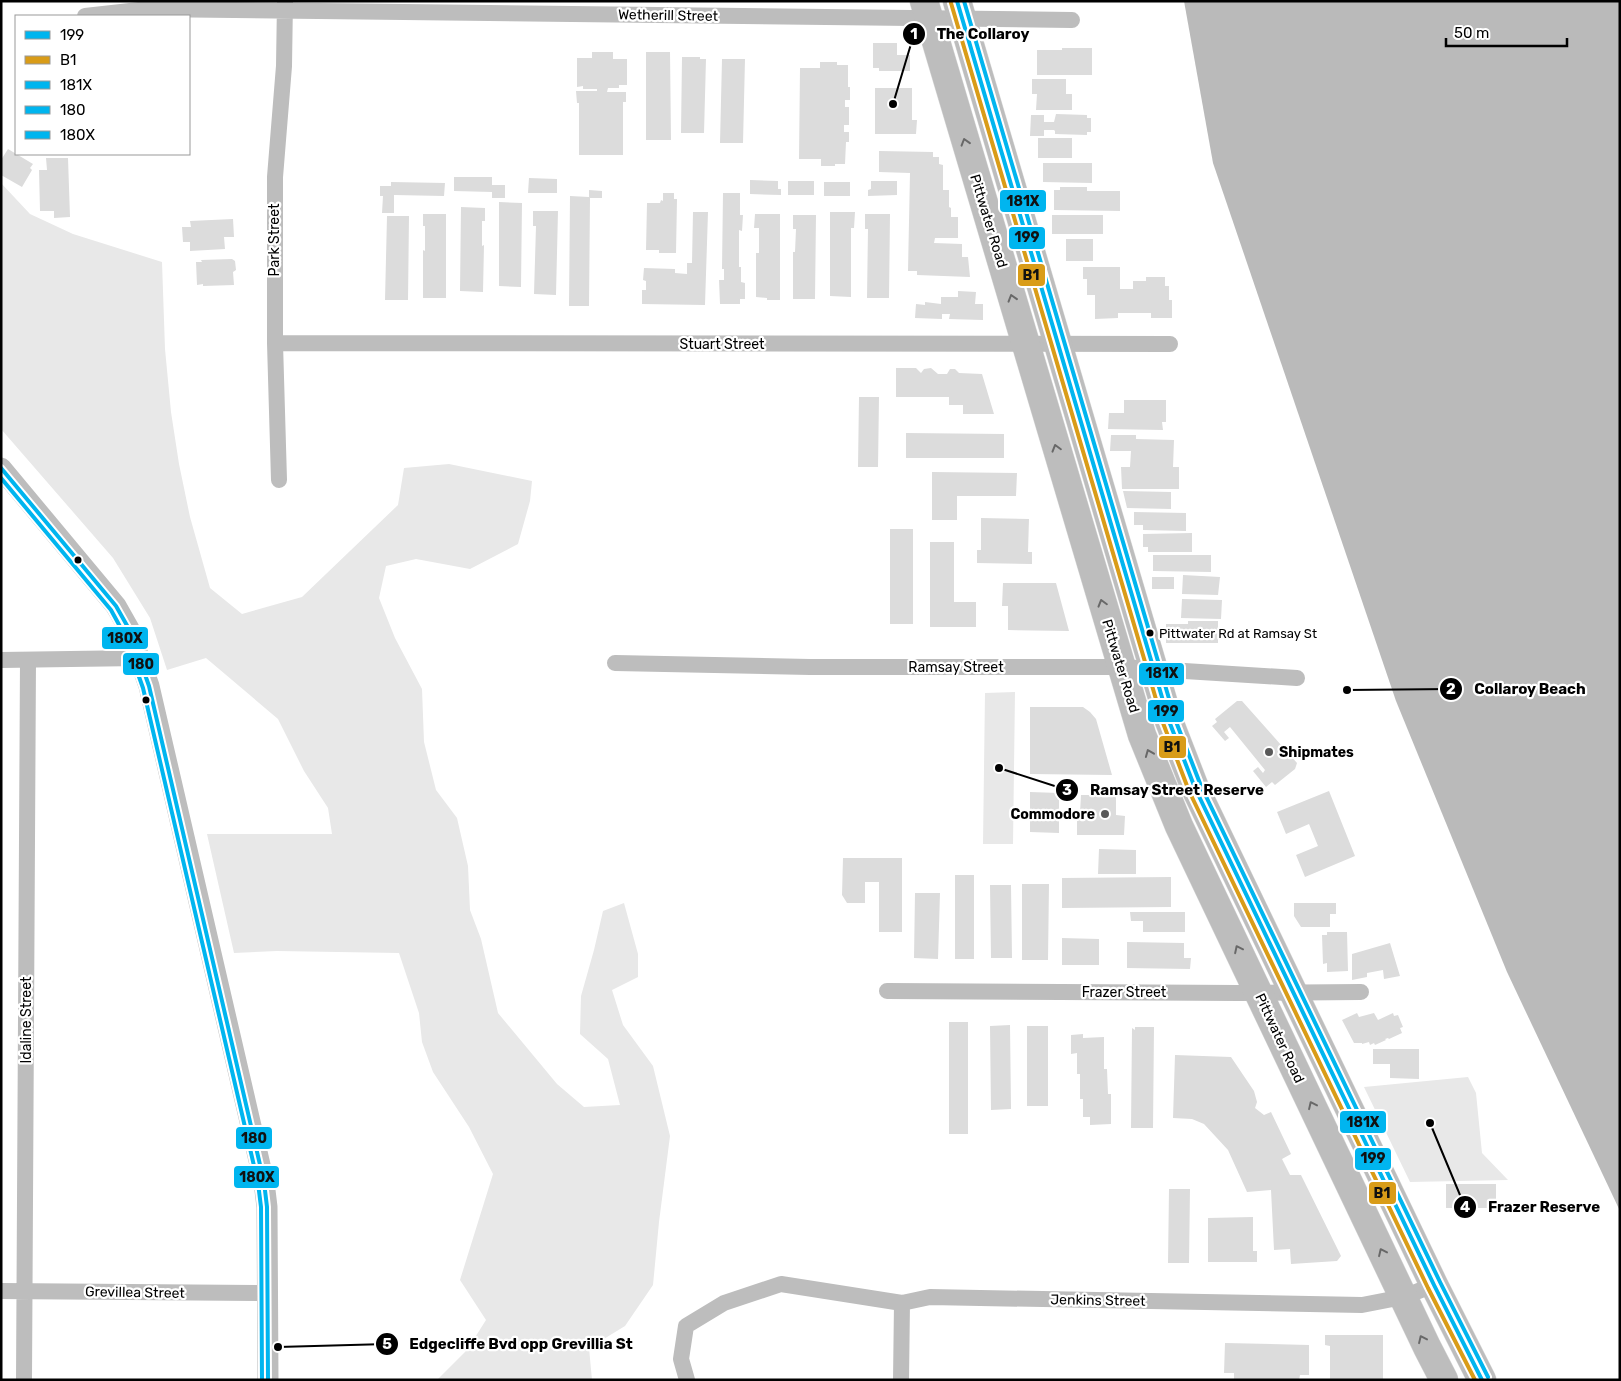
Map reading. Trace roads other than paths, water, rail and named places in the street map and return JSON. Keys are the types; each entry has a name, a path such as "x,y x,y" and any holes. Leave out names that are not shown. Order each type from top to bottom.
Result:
{"highway":[{"name":"Pittwater Road","path":"926,10 1142,735 1179,826 1402,1296 1444,1380"},
{"path":"959,10 1169,721 1195,788 1434,1285 1482,1380"}],"street":[{"name":"Wetherill Street","path":"92,15 148,8 285,5 959,10 1072,20"},
{"name":"Park Street","path":"279,480 274,343 275,177 284,66 285,5"},
{"name":"Stuart Street","path":"274,343 1170,344"},
{"path":"1,468 116,606 129,629 140,658 158,725 264,1182 267,1207 268,1380"},
{"path":"1,660 140,658"},
{"name":"Idaline Street","path":"24,1380 28,660"},
{"name":"Ramsay Street","path":"615,662 810,667 1121,667 1297,678"},
{"name":"Frazer Street","path":"886,991 1361,992"},
{"name":"Jenkins Street","path":"687,1380 681,1359 686,1326 724,1303 781,1284 902,1303 930,1297 1362,1305 1402,1296 1434,1285"},
{"name":"Grevillea Street","path":"1,1291 268,1293"},
{"path":"901,1380 902,1303"}],"place":[{"name":"The Collaroy","path":"893,104"},
{"name":"Pittwater Rd at Ramsay St","path":"1150,633"},
{"name":"Collaroy Beach","path":"1347,690"},
{"name":"Shipmates","path":"1269,752"},
{"name":"Ramsay Street Reserve","path":"999,768"},
{"name":"Commodore","path":"1105,814"},
{"name":"Frazer Reserve","path":"1430,1123"},
{"name":"Edgecliffe Bvd opp Grevillia St","path":"278,1347"}]}
